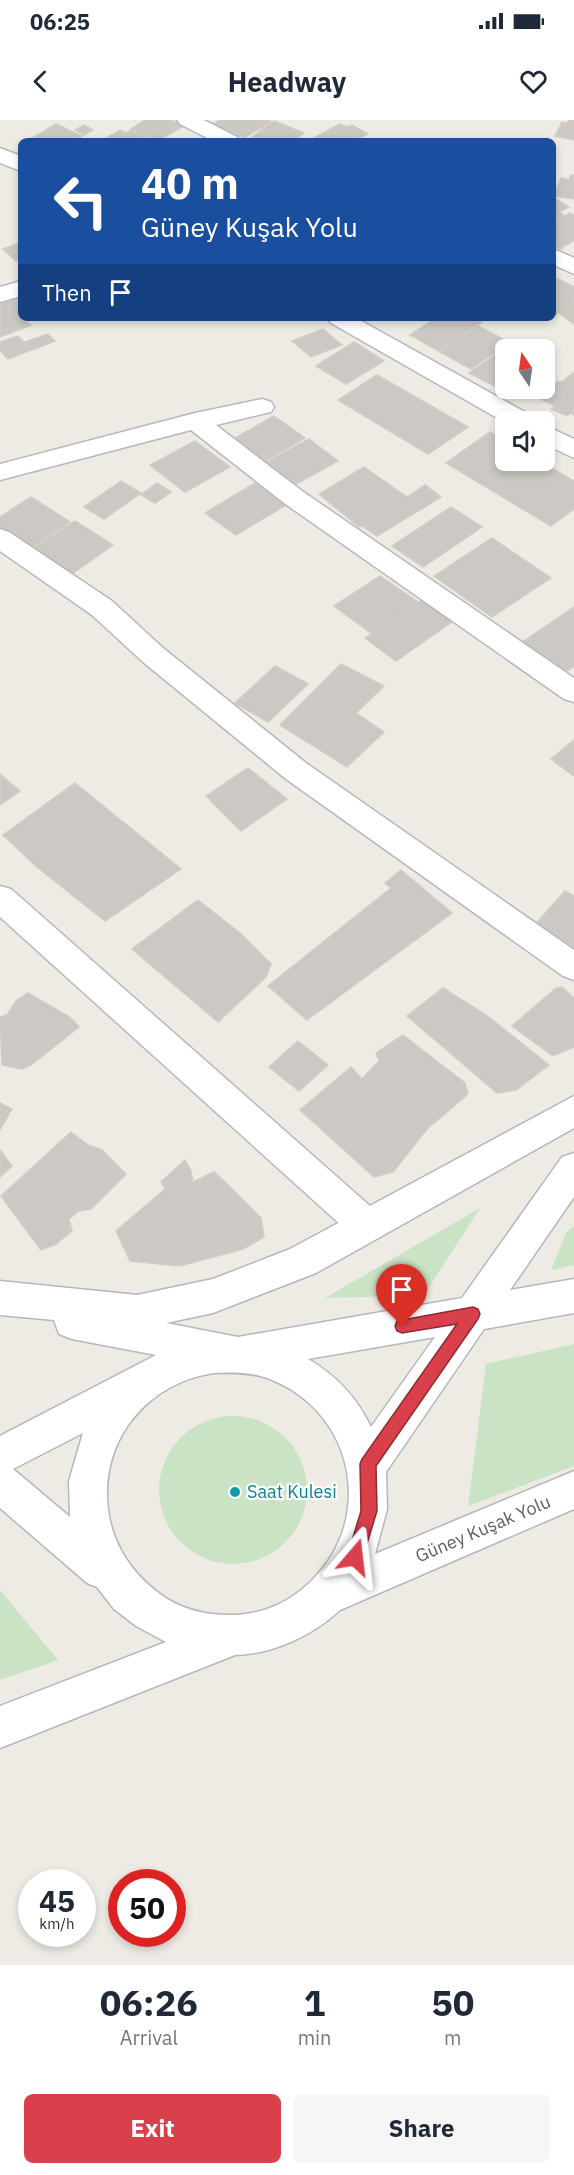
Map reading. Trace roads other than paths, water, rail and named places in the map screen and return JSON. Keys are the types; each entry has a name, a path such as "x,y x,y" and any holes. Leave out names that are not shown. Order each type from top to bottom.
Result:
{"street":[{"path":"187,120 224,138"},
{"path":"0,154 18,163"},
{"path":"556,257 574,267"},
{"path":"0,296 18,289"},
{"path":"344,321 504,411"},
{"path":"0,472 195,421 262,407"},
{"path":"195,421 293,497 574,692"},
{"path":"555,440 574,450"},
{"path":"0,538 102,608 153,655 296,771 574,967"},
{"path":"0,898 366,1225"},
{"path":"0,1298 137,1311 213,1296 303,1261 574,1111"},
{"path":"368,1464 574,1168"},
{"path":"0,1456 152,1377 193,1359 238,1354 574,1296"},
{"path":"0,1305 112,1332 283,1364 322,1387 351,1421 368,1464 369,1511 355,1557 325,1596 283,1624 236,1635 0,1727"},
{"path":"111,1578 90,1536 85,1491 95,1446 118,1407 152,1377"},
{"path":"0,1483 111,1578 144,1610 188,1630 236,1635"},
{"name":"Güney Kuşak Yolu","path":"325,1596 574,1490"}],"place":[{"name":"Saat Kulesi","path":"235,1492"}]}
